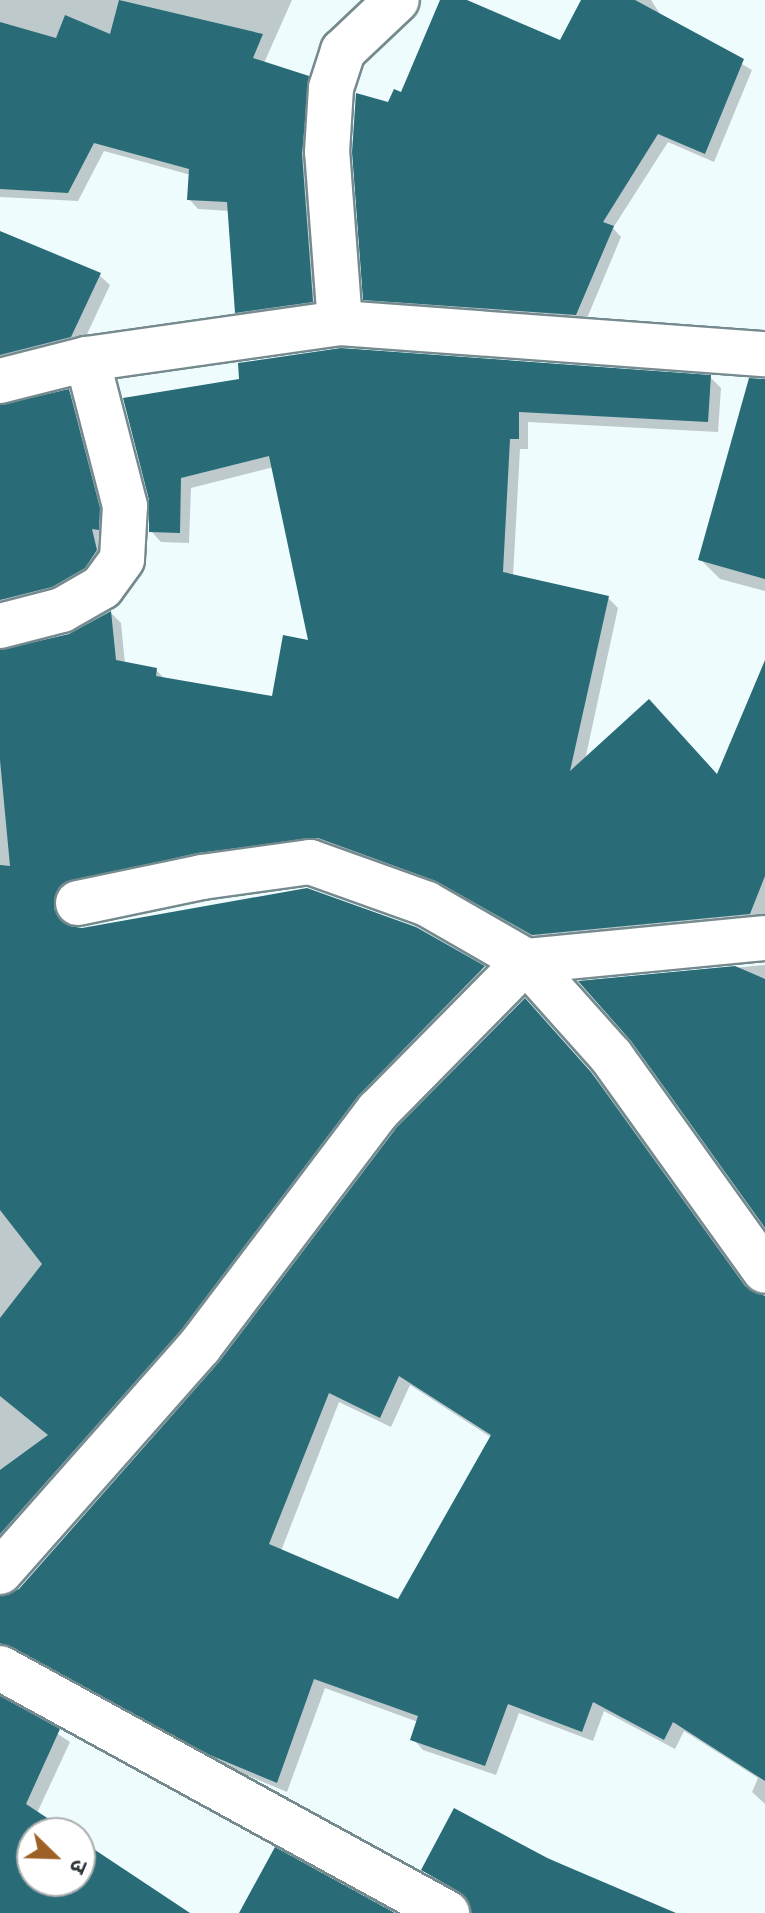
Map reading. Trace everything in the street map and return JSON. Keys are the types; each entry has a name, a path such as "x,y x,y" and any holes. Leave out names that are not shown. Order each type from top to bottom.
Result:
{"street":[{"path":"340,323 327,152 331,88 343,51 397,0"},
{"path":"0,381 87,359 340,323 765,354"},
{"path":"0,626 62,610 102,587 122,559 125,506 87,359"},
{"path":"78,903 202,877 310,862 427,904 526,961 611,1056 765,1271"},
{"path":"0,1572 200,1346 378,1111 526,961 765,938"},
{"path":"0,1668 447,1913"}],"building":[{"path":"119,0 263,34 253,58 309,76 302,154 313,302 235,313 227,202 187,200 189,169 94,143 68,193 0,189 0,22 56,38 65,15 110,34"},
{"path":"440,0 467,0 560,40 581,0 635,0 744,59 705,154 658,134 603,222 614,226 576,315 363,300 352,152 356,93 388,102 394,89 401,92"},
{"path":"0,231 101,273 71,337 0,355"},
{"path":"341,348 711,375 708,422 519,412 519,439 510,439 503,572 609,596 570,771 649,699 717,774 765,660 765,876 750,914 532,935 436,881 318,838 197,853 62,884 54,909 70,926 82,928 307,888 416,927 485,966 358,1096 181,1330 0,1534 0,1470 48,1435 0,1396 0,1318 42,1264 0,1210 0,865 10,866 0,760 0,650 69,634 111,611 116,660 157,668 156,676 272,696 283,635 308,640 269,456 181,478 180,533 149,532 149,500 123,398 239,379 238,363"},
{"path":"749,378 765,379 765,579 698,560"},
{"path":"69,389 100,508 99,530 92,529 97,550 85,568 52,587 0,600 0,405"},
{"path":"735,966 765,979 765,1228 631,1041 578,981"},
{"path":"525,998 591,1072 745,1286 765,1296 765,1781 673,1722 664,1740 593,1702 582,1732 508,1704 485,1766 410,1740 418,1716 314,1679 277,1783 210,1755 0,1643 0,1596 19,1589 219,1362 397,1127","holes":["399,1376 491,1435 398,1599 269,1544 329,1393 380,1418"]},
{"path":"0,1696 60,1729 26,1804 46,1817 16,1817 16,1897 96,1897 96,1851 190,1913 0,1913"},
{"path":"454,1808 547,1858 676,1913 472,1913 460,1892 421,1870"},
{"path":"275,1847 395,1913 239,1913"}]}
